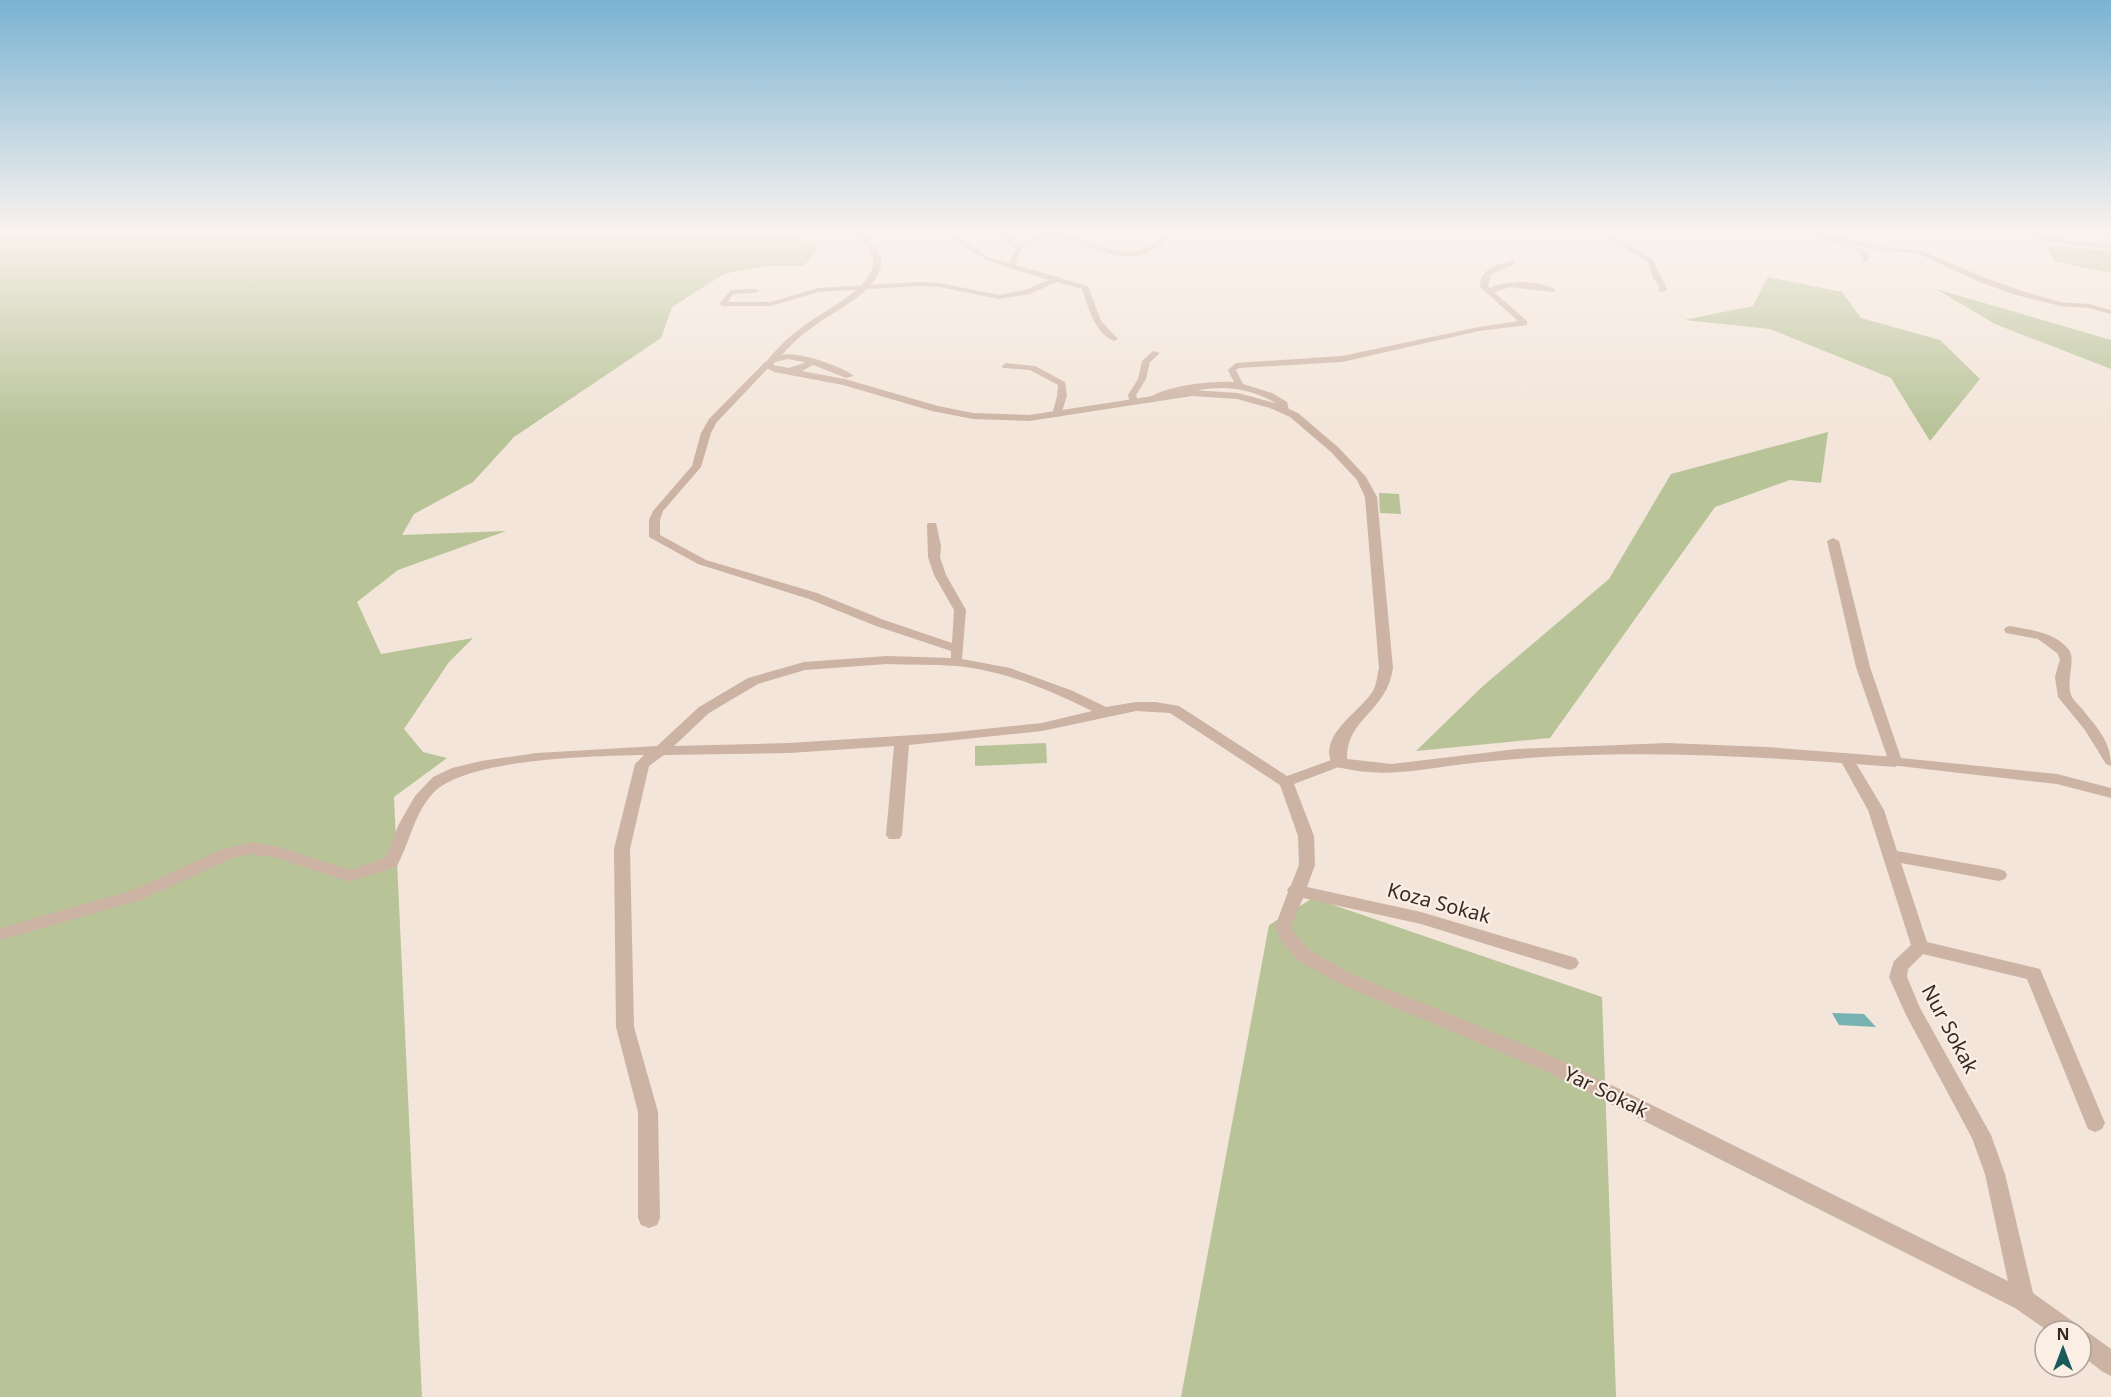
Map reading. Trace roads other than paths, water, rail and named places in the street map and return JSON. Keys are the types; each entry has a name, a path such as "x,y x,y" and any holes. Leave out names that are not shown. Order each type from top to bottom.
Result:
{"street":[{"path":"727,298 723,304 783,302 790,298"},
{"path":"850,298 800,334 755,375 712,421 706,431 702,455 696,467 676,488 655,519 655,537 702,562 813,596 957,656 1068,694 1105,712"},
{"path":"1089,298 1100,326 1114,339"},
{"path":"1239,384 1232,370 1236,366 1342,359 1479,328 1524,323 1495,298"},
{"path":"2038,298 2111,312"},
{"path":"800,334 797,351 806,358 884,393"},
{"path":"1133,401 1132,395 1142,379 1146,361 1156,353"},
{"path":"770,362 788,356 806,358"},
{"path":"746,387 763,376 806,366 809,362 806,358"},
{"path":"770,362 771,369 884,393 936,409 973,416 1029,418 1191,393 1219,394 1259,401 1284,410 1302,421 1335,450 1362,479 1371,497 1375,533 1384,683 1372,700 1353,718 1342,737 1337,750 1339,762"},
{"path":"1006,366 1032,368 1062,384 1062,396 1057,415"},
{"path":"1154,398 1186,390 1239,384 1271,395 1284,405 1284,410"},
{"path":"932,525 934,557 940,576 960,610 957,656"},
{"path":"1833,541 1863,667 1894,762"},
{"path":"2010,630 2042,636 2063,651 2066,659 2062,677 2066,697 2090,728 2111,761"},
{"path":"649,1218 648,1112 625,1027 621,849 642,764 662,749 704,710 753,681 804,666 957,656"},
{"path":"0,934 135,896 227,854 251,848 278,853 350,876 362,873 391,861 416,802 430,787 448,775 474,767 536,758 662,749 712,750 902,740 1025,730 1066,723 1127,706 1154,704 1174,709 1286,782 1339,762 1361,769 1389,770 1508,754 1638,749 1757,752 1894,762 2057,779 2111,793"},
{"path":"894,834 902,740"},
{"path":"1846,758 1876,810 1889,855 1917,930 1920,947 2034,974 2095,1123"},
{"name":"Yar Sokak","path":"1286,782 1306,836 1307,865 1295,890 1283,927 1290,940 1305,956 1348,980 1552,1065 2023,1300 2050,1319"},
{"path":"1889,855 1999,875"},
{"name":"Koza Sokak","path":"1295,890 1421,918 1570,963"},
{"name":"Nur Sokak","path":"1920,947 1900,966 1898,977 1912,1010 1981,1135 1995,1174 2023,1300"},
{"path":"2093,1350 2111,1364"}],"water":[{"path":"1832,1013 1864,1014 1876,1027 1839,1025"}]}
